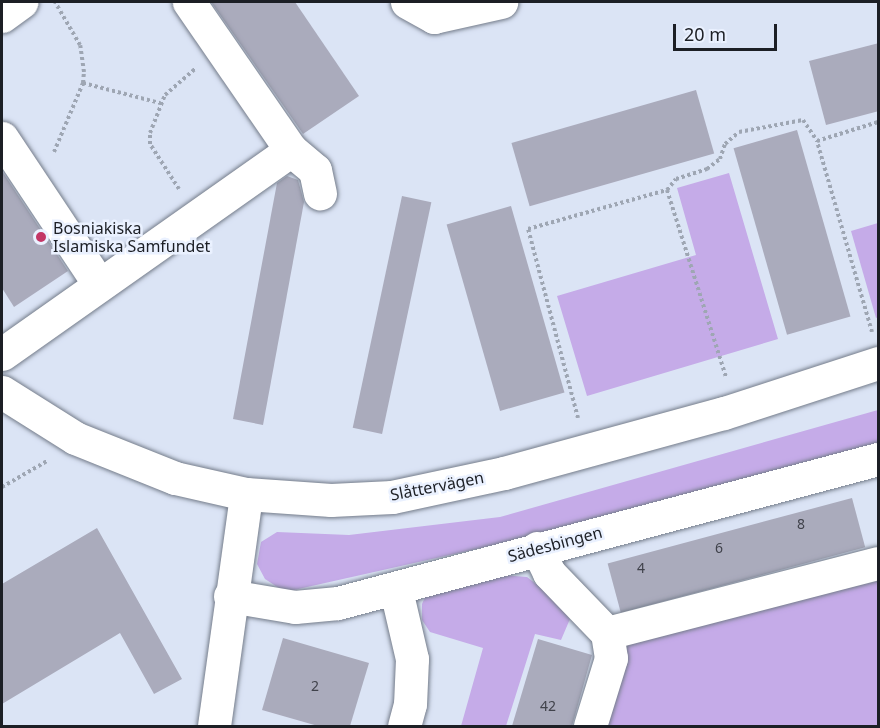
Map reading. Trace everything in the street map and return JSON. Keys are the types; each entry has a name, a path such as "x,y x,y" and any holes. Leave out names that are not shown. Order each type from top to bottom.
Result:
{"street":[{"path":"2,15 21,2"},
{"path":"189,2 291,150 315,170 320,193"},
{"path":"407,2 434,18 501,2"},
{"path":"2,138 99,284"},
{"path":"2,354 291,150"},
{"name":"Slåttervägen","path":"2,392 37,417 75,438 175,478 246,494 331,500 392,497 445,486 712,416 879,363"},
{"name":"Sädesbingen","path":"230,596 295,607 338,603 396,590 537,548 879,459"},
{"path":"204,724 230,596 246,494"},
{"path":"537,548 549,573 607,633 611,658 590,726"},
{"path":"607,633 879,563"},
{"path":"396,590 412,659 410,704 404,726"}],"path":[{"path":"37,192 83,83 80,45 54,2"},
{"path":"196,216 150,144 160,103 165,95 222,49"},
{"path":"83,83 160,103"},
{"path":"578,419 528,230 667,190 676,179 707,169 720,159 725,144 739,132 803,120 817,141 873,338 879,337"},
{"path":"817,141 879,122"},
{"path":"667,190 727,381"},
{"path":"721,383 738,378"},
{"path":"567,422 589,416"},
{"path":"2,487 50,460 75,438"}],"shaded area":[{"path":"729,173 778,339 587,396 557,296 696,255 677,188"},
{"path":"878,223 878,317 876,318 851,231"},
{"path":"878,410 878,448 534,536 285,592 265,579 257,564 261,542 277,532 349,535 500,517"},
{"path":"500,575 527,577 554,598 570,619 561,640 535,634 506,726 461,726 483,648 430,632 422,620 422,604 426,595"},
{"path":"878,581 878,726 597,726 622,641"}],"building":[{"path":"211,2 295,2 359,96 303,134"},
{"path":"879,43 879,111 826,125 809,61"},
{"path":"696,90 714,153 530,206 511,143"},
{"path":"797,130 850,316 787,335 734,148"},
{"path":"2,171 68,271 14,307 2,288"},
{"path":"287,176 298,180 304,202 263,425 233,419 277,183"},
{"path":"402,196 431,202 382,434 353,428"},
{"path":"511,206 564,392 500,411 447,224"},
{"path":"852,498 865,547 621,613 608,563"},
{"path":"97,528 182,679 154,694 120,633 2,704 2,584"},
{"path":"283,638 369,663 350,726 318,726 262,710"},
{"path":"538,639 592,655 572,726 512,726"}],"place":[{"name":"Bosniakiska Islamiska Samfundet","path":"41,237"}]}
